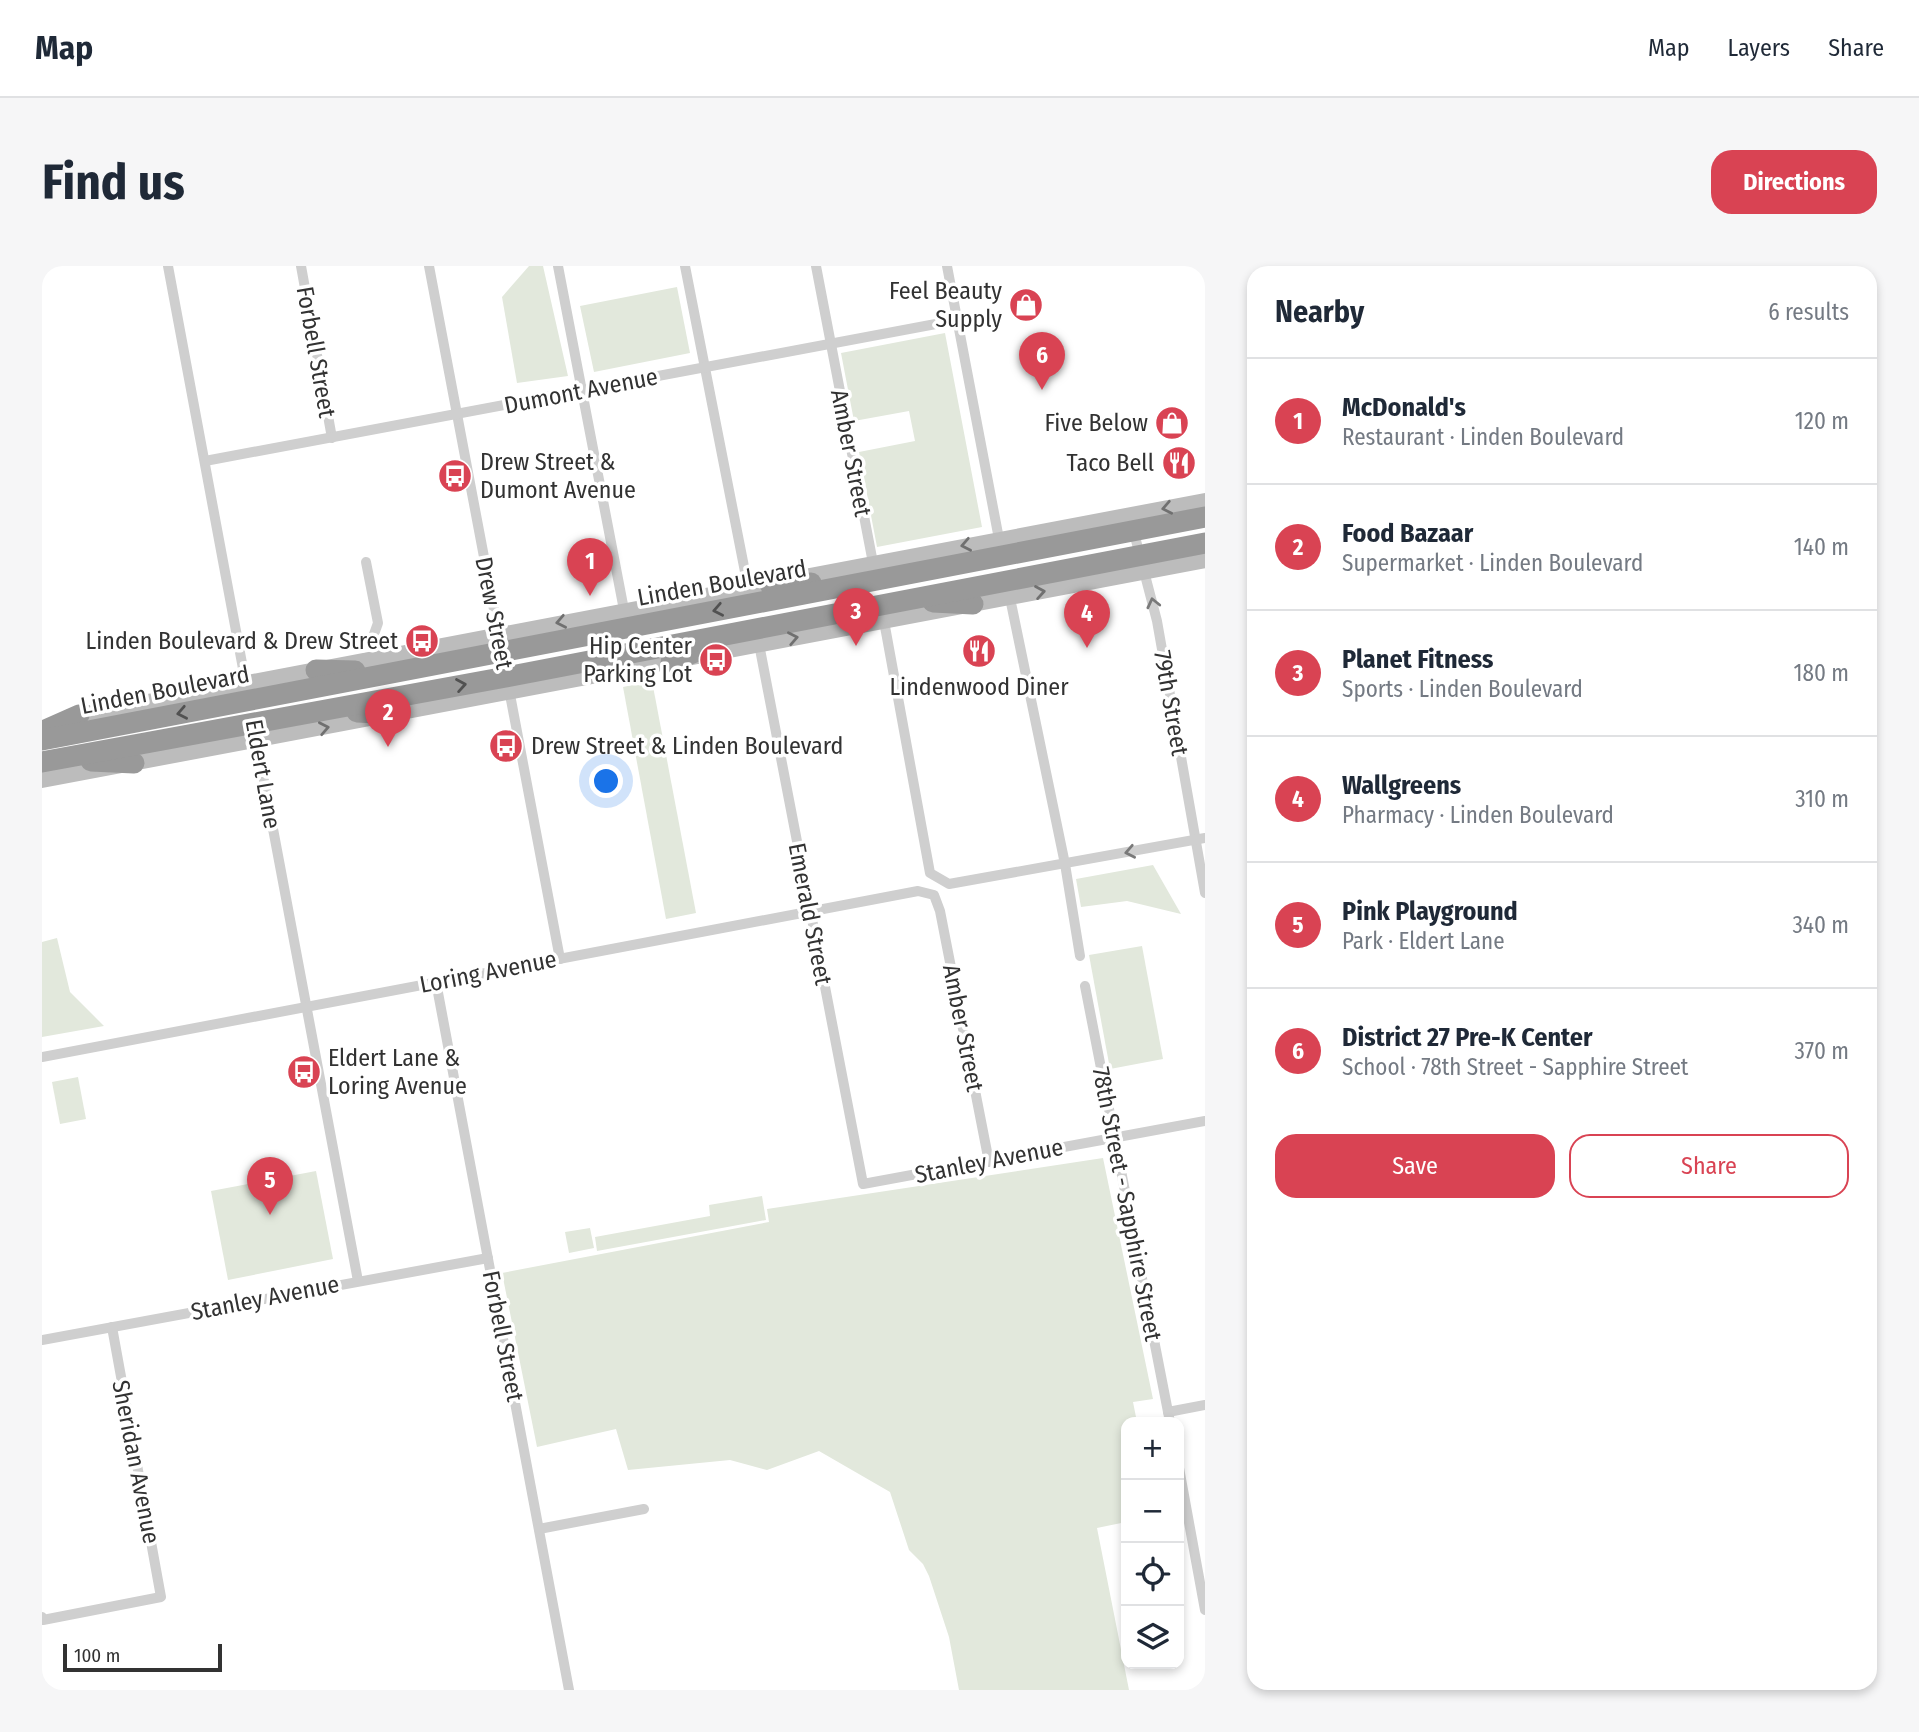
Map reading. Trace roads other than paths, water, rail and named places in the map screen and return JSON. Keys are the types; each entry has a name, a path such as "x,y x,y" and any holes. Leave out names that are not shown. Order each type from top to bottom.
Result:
{"highway":[{"name":"Linden Boulevard","path":"42,740 248,692 499,642 859,584 1132,524 1205,517"},
{"name":"Linden Boulevard","path":"48,761 255,731 320,710 508,685 754,637 899,600 1142,563 1205,543"},
{"path":"759,585 859,584"},
{"path":"899,600 973,604"},
{"path":"671,662 754,637"},
{"path":"316,670 384,665"},
{"path":"320,710 397,714"},
{"path":"42,732 79,715"},
{"path":"48,761 134,763"}],"street":[{"name":"Eldert Lane","path":"168,266 358,1281"},
{"name":"Forbell Street","path":"300,266 332,438"},
{"name":"Drew Street","path":"429,266 560,959"},
{"path":"558,266 624,610"},
{"path":"685,266 705,367 759,585"},
{"name":"Amber Street","path":"816,266 873,563"},
{"path":"947,266 999,539"},
{"name":"Dumont Avenue","path":"205,461 957,320"},
{"name":"Linden Boulevard","path":"499,642 624,610 999,539 1132,524 1205,500"},
{"name":"79th Street","path":"1132,524 1167,674 1200,839 1205,893"},
{"name":"Linden Boulevard","path":"754,637 884,621 1010,597 1142,563 1205,560"},
{"path":"366,562 378,623 373,637 384,665"},
{"path":"1010,597 1065,864 1080,956"},
{"path":"884,621 930,873 939,880 950,884 1200,839"},
{"name":"Emerald Street","path":"754,637 863,1184"},
{"name":"Linden Boulevard","path":"42,780 134,763 255,731 397,714 508,685 671,662"},
{"name":"Linden Boulevard","path":"42,722 248,692 316,670"},
{"name":"Loring Avenue","path":"42,1057 918,891 934,895"},
{"name":"Amber Street","path":"934,895 940,911 989,1162"},
{"name":"Forbell Street","path":"436,982 569,1690"},
{"name":"78th Street - Sapphire Street","path":"1085,986 1169,1417"},
{"name":"Stanley Avenue","path":"863,1184 1205,1121"},
{"name":"Stanley Avenue","path":"42,1340 488,1258"},
{"name":"Sheridan Avenue","path":"42,1619 161,1597 111,1327"},
{"path":"1169,1417 1205,1405"},
{"path":"1181,1480 1205,1610"},
{"path":"539,1529 644,1509"}],"place":[{"name":"Feel Beauty Supply","path":"1026,305"},
{"name":"District 27 Pre-K Center","path":"1042,390"},
{"name":"Five Below","path":"1172,423"},
{"name":"Taco Bell","path":"1179,463"},
{"name":"Drew Street & Dumont Avenue","path":"455,476"},
{"name":"McDonald's","path":"590,596"},
{"name":"Linden Boulevard & Drew Street","path":"422,641"},
{"name":"Planet Fitness","path":"856,646"},
{"name":"Wallgreens","path":"1087,648"},
{"name":"Lindenwood Diner","path":"979,651"},
{"name":"Hip Center Parking Lot","path":"716,660"},
{"name":"Drew Street & Linden Boulevard","path":"506,746"},
{"name":"Food Bazaar","path":"388,747"},
{"name":"Eldert Lane & Loring Avenue","path":"304,1072"},
{"name":"Pink Playground","path":"270,1215"}]}
